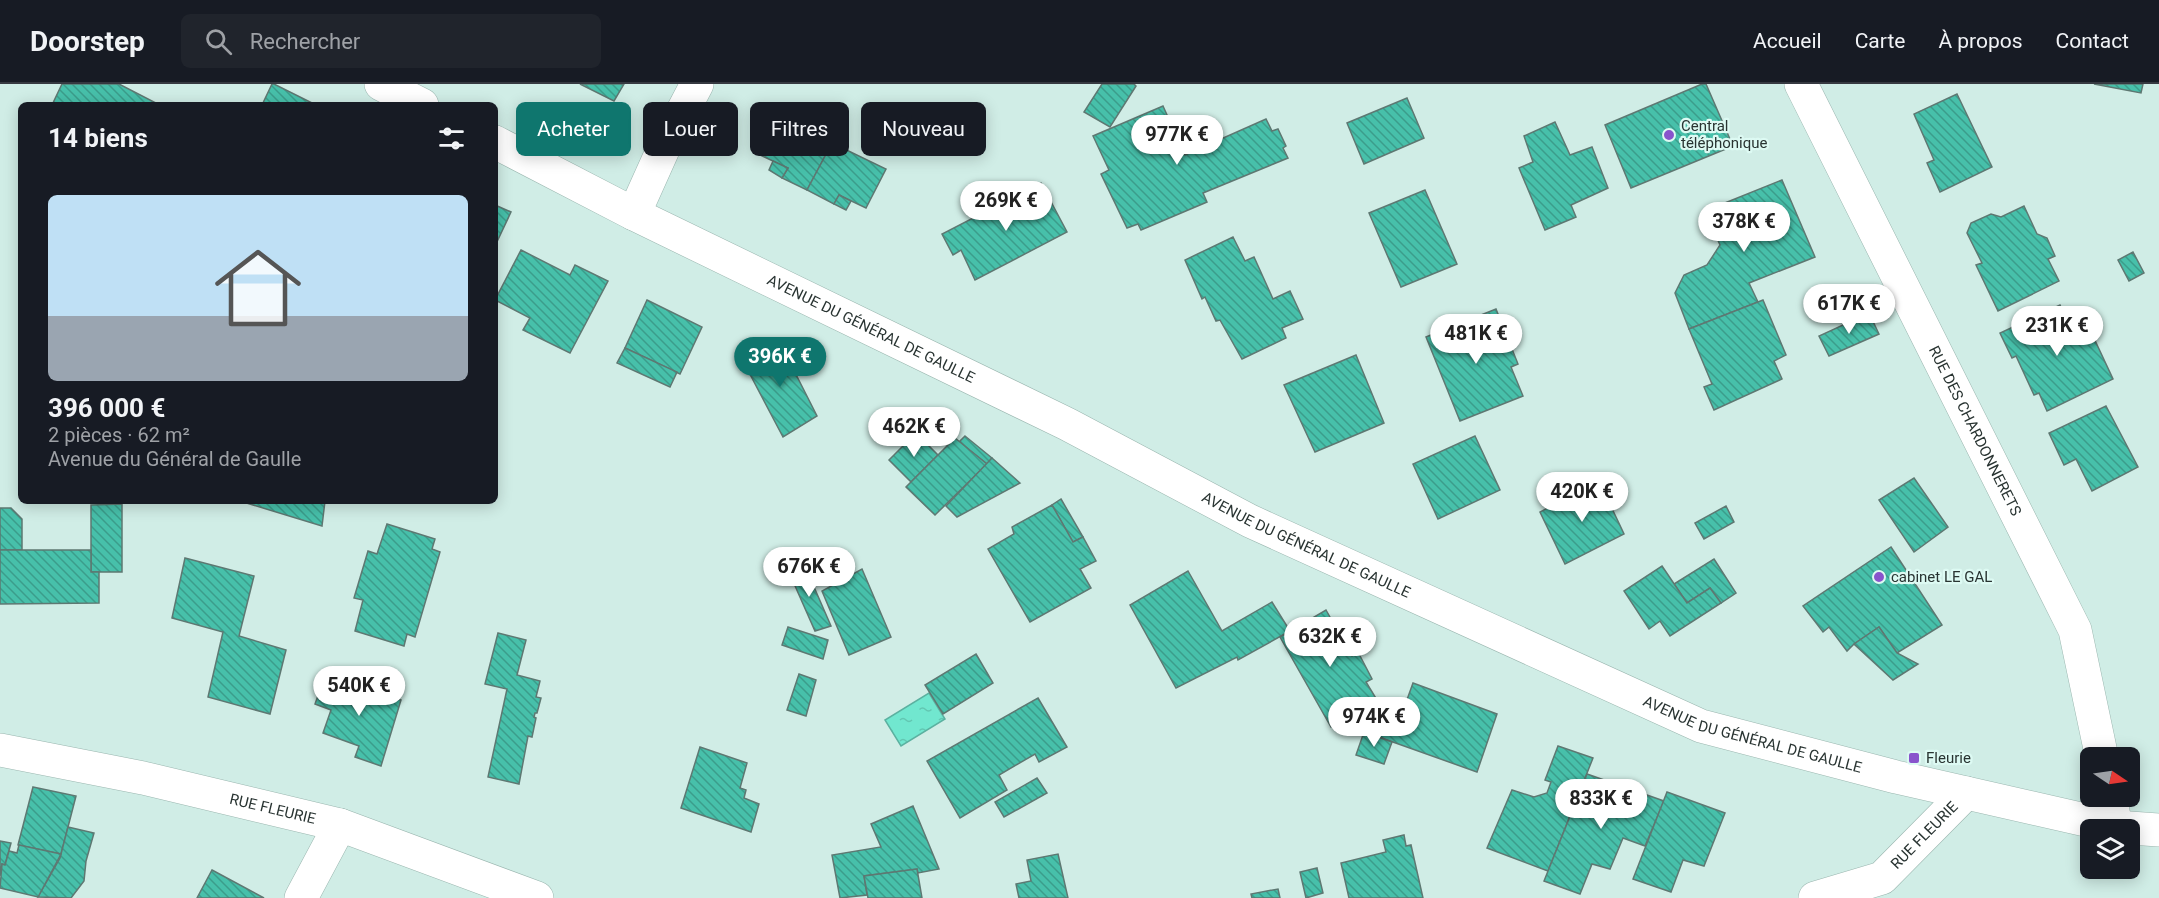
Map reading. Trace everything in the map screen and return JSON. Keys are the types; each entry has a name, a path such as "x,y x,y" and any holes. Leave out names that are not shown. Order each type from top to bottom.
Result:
{"street":[{"path":"381,84 416,102"},
{"path":"634,214 664,144 697,84"},
{"name":"RUE DES CHARDONNERETS","path":"1801,84 2075,630 2100,747"},
{"name":"AVENUE DU GÉNÉRAL DE GAULLE","path":"498,144 634,214 1066,424 1250,521 1701,726 1966,793 2113,812 2159,830"},
{"name":"RUE FLEURIE","path":"0,750 143,778 340,825 537,898"},
{"name":"RUE FLEURIE","path":"1815,898 1882,878 1966,793"},
{"path":"301,898 340,825"}],"water":[{"path":"929,693 945,719 901,746 885,720"}],"building":[{"path":"62,84 119,84 154,102 53,102"},
{"path":"274,84 310,102 263,102"},
{"path":"580,84 624,84 614,101"},
{"path":"1102,84 1134,84 1136,86 1110,127 1084,112"},
{"name":"Central téléphonique","path":"1706,84 1733,146 1631,188 1605,125"},
{"path":"2094,84 2143,84 2141,93"},
{"path":"1957,94 1992,167 1940,192 1927,163 1934,160 1914,114"},
{"path":"1407,98 1424,138 1364,164 1347,123"},
{"path":"1163,106 1185,155 1266,119 1272,131 1278,129 1286,146 1283,148 1288,158 1203,193 1207,202 1141,230 1138,224 1127,228 1101,174 1109,170 1093,136"},
{"path":"1555,122 1570,155 1592,147 1608,188 1571,205 1576,217 1545,230 1519,168 1533,162 1524,136"},
{"path":"849,151 886,169 866,208 839,195 834,204 807,190 825,156 849,156"},
{"path":"762,156 825,156 807,190 782,178 788,168"},
{"path":"773,161 788,168 782,178 769,170"},
{"path":"1782,180 1815,257 1749,283 1758,302 1689,329 1675,293 1684,275 1707,265 1720,245 1705,211"},
{"path":"1041,183 1067,232 975,280 961,250 953,255 942,234"},
{"path":"1425,190 1457,264 1401,287 1369,213"},
{"path":"839,195 851,201 846,210 834,204"},
{"path":"498,206 511,212 498,240"},
{"path":"2024,206 2037,234 2047,238 2055,256 2048,259 2059,281 1998,311 1976,265 1982,263 1967,233 1971,223 1991,214 2001,217"},
{"path":"1233,237 1245,261 1254,257 1273,299 1290,291 1303,319 1282,328 1286,338 1242,359 1220,320 1216,321 1205,297 1202,299 1185,260"},
{"path":"521,250 570,275 575,265 608,281 570,353 523,330 530,318 498,302 498,294"},
{"path":"2133,252 2144,273 2129,281 2118,260"},
{"path":"647,300 702,327 680,374 625,348"},
{"path":"1763,300 1786,355 1774,361 1782,379 1714,410 1704,387 1712,384 1689,329"},
{"path":"2060,305 2069,324 2084,317 2113,379 2047,411 2039,393 2034,395 2016,356 2012,358 2000,333"},
{"path":"1496,309 1518,364 1511,367 1523,396 1460,421 1426,337"},
{"path":"1869,313 1879,334 1829,356 1819,336"},
{"path":"778,339 817,416 783,437 742,359"},
{"path":"625,348 677,372 670,387 617,363"},
{"path":"1356,355 1384,423 1315,452 1284,385"},
{"path":"2106,406 2138,467 2092,491 2076,459 2064,465 2049,433"},
{"path":"916,433 938,455 911,482 889,460"},
{"path":"965,436 992,458 987,464 959,442"},
{"path":"1475,436 1500,490 1438,519 1413,464"},
{"path":"955,438 987,464 935,515 906,487"},
{"path":"992,458 1020,483 957,517 946,506"},
{"path":"1914,478 1948,527 1914,552 1879,500"},
{"path":"1599,481 1624,534 1565,564 1540,512"},
{"path":"1061,499 1083,537 1073,542 1052,505"},
{"path":"122,504 122,572 91,572 91,505"},
{"path":"250,504 325,504 322,526"},
{"path":"1052,505 1073,542 1083,537 1096,561 1080,569 1091,588 1030,622 988,549 1014,534 1012,527"},
{"path":"1726,506 1734,522 1704,539 1695,523"},
{"path":"0,508 11,508 22,519 22,550 0,550"},
{"path":"387,524 435,539 432,549 440,552 415,637 407,634 404,646 355,631 363,600 354,598 368,551 377,554"},
{"name":"cabinet LE GAL","path":"1891,547 1942,625 1897,653 1879,627 1847,651 1829,627 1823,632 1803,606"},
{"path":"0,550 91,550 91,572 99,572 99,603 0,604"},
{"path":"185,558 254,576 239,636 286,650 270,714 208,697 223,632 172,618"},
{"path":"1714,559 1736,593 1721,603 1710,588 1687,603 1674,584"},
{"path":"804,564 831,626 815,631 788,570"},
{"path":"1662,566 1687,603 1710,588 1721,603 1670,636 1660,621 1649,629 1624,591"},
{"path":"862,569 891,637 849,655 822,591"},
{"path":"1188,571 1222,631 1272,602 1290,631 1238,660 1237,657 1176,688 1130,605"},
{"path":"1326,610 1352,656 1358,652 1372,679 1366,682 1377,700 1331,727 1280,637"},
{"path":"788,627 828,640 823,659 782,645"},
{"path":"1879,627 1897,653 1918,664 1893,680 1854,644"},
{"path":"498,633 526,640 517,675 540,681 536,697 541,698 534,717 536,718 532,737 528,736 519,784 488,777 507,689 485,684"},
{"path":"976,654 993,683 943,714 925,685"},
{"path":"799,674 816,680 806,716 787,710"},
{"path":"325,676 401,700 381,766 355,757 359,746 323,733 331,710 315,704"},
{"path":"1413,683 1497,714 1477,772 1362,731 1369,712 1399,722"},
{"path":"1038,698 1067,747 1039,762 1035,754 999,775 1007,790 960,818 927,761"},
{"path":"1364,732 1392,742 1384,764 1356,755"},
{"path":"1558,746 1593,758 1548,871 1487,848 1512,790 1534,797 1547,793 1551,782 1545,780"},
{"path":"700,747 747,763 740,788 746,790 744,798 759,804 751,832 681,808"},
{"path":"1587,774 1664,801 1645,846 1623,838 1610,869 1592,864 1580,894 1544,881"},
{"path":"1037,778 1047,793 1004,817 995,802"},
{"path":"33,787 76,796 61,854 18,845"},
{"path":"1667,792 1725,813 1704,866 1683,860 1671,892 1633,879"},
{"path":"913,806 939,869 918,873 917,869 864,876 867,895 840,898 832,855 881,847 871,824"},
{"path":"68,827 94,833 86,861 84,881 71,898 38,897 60,858"},
{"path":"1404,835 1406,846 1411,845 1423,898 1349,898 1341,863 1386,852 1383,840"},
{"path":"0,841 11,843 5,865 2,864 0,876"},
{"path":"19,845 61,854 38,897 0,888 2,864 5,865 9,851 17,853"},
{"path":"1058,854 1068,898 1019,898 1016,884 1031,881 1027,860"},
{"path":"1317,868 1323,893 1306,898 1300,872"},
{"path":"917,869 922,898 868,898 864,876"},
{"path":"212,870 264,898 197,898"},
{"path":"1278,889 1280,898 1252,898 1251,894"}],"place":[{"name":"Central téléphonique","path":"1669,135"},
{"name":"cabinet LE GAL","path":"1879,577"},
{"name":"Fleurie","path":"1914,758"}]}
